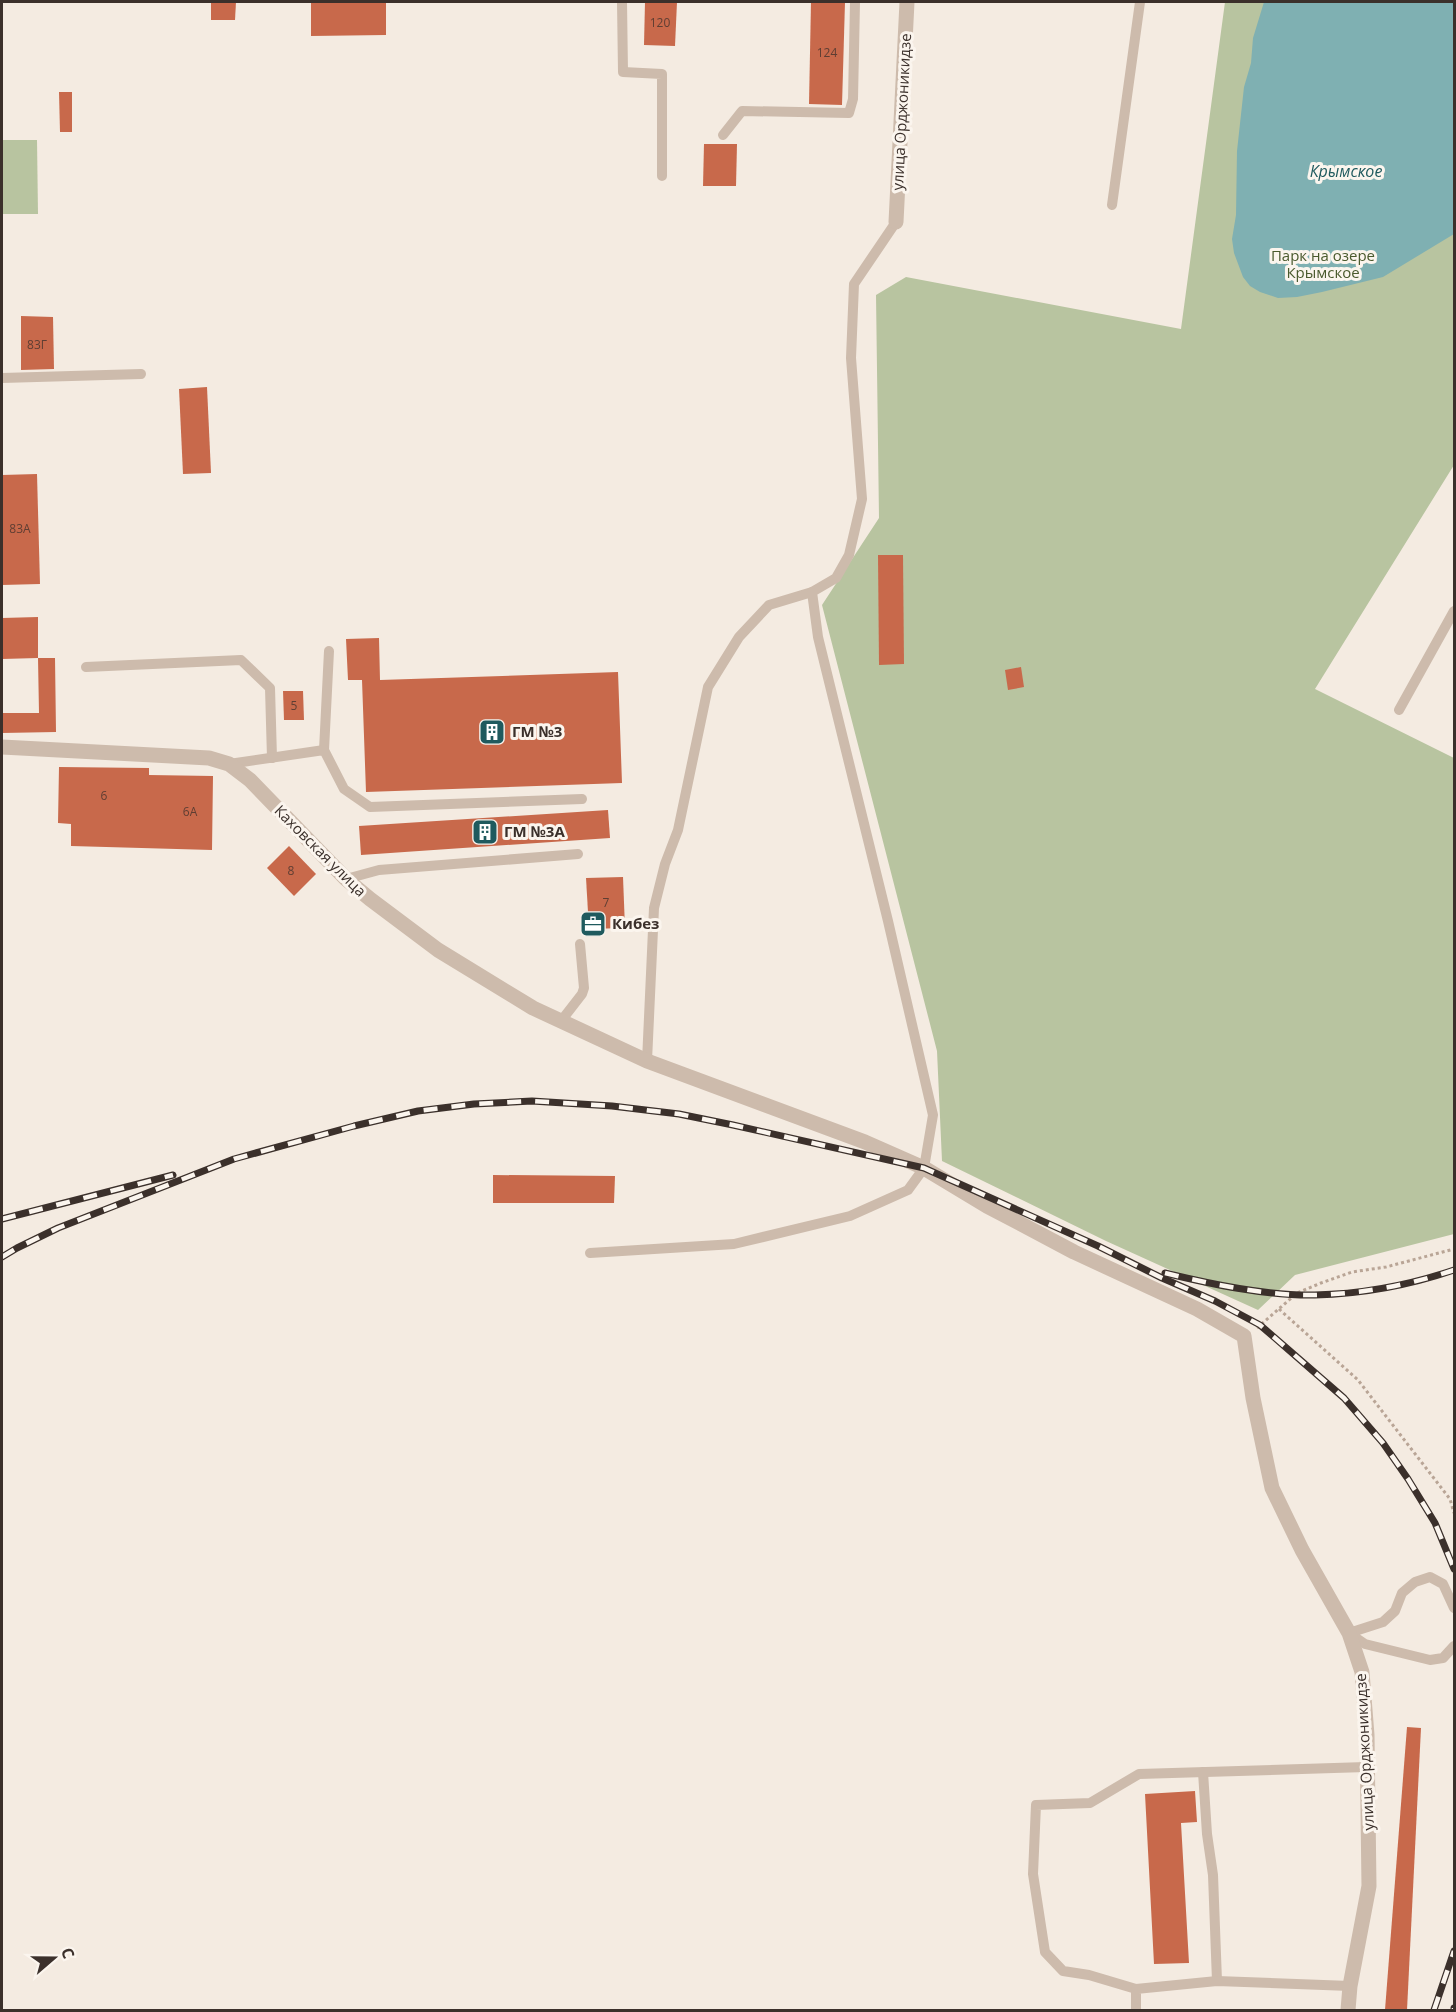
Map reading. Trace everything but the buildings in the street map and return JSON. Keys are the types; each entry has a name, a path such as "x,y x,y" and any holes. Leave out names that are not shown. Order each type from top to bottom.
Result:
{"street":[{"name":"улица Орджоникидзе","path":"896,222 907,2"},
{"name":"Каховская улица","path":"2,747 209,758 229,764 250,780 346,879 370,900 438,950 533,1008 647,1060 865,1142 924,1168 987,1206 1074,1252 1197,1308 1244,1336"},
{"name":"улица Орджоникидзе","path":"1244,1336 1253,1398 1272,1488 1302,1550 1349,1632 1362,1672 1367,1735 1369,1886 1350,1986 1348,2010"}],"lane":[{"path":"622,2 623,72 662,74 662,176"},
{"path":"723,135 742,111 849,113 853,99 855,2"},
{"path":"1112,206 1140,2"},
{"path":"647,1060 654,908 665,864 678,830 708,687 739,637 769,605 812,592 836,578 849,555 862,499 851,358 854,284 896,222"},
{"path":"2,378 141,374"},
{"path":"590,1253 734,1244 850,1216 908,1190 924,1168 933,1115 818,637 812,592"},
{"path":"1399,710 1455,611"},
{"path":"329,651 324,750 344,789 370,807 582,799"},
{"path":"86,667 241,660 270,688 272,758"},
{"path":"229,764 324,750"},
{"path":"346,879 379,870 578,854"},
{"path":"561,1021 584,988 580,944"},
{"path":"1349,1632 1383,1622 1395,1611 1402,1593 1414,1582 1430,1577 1443,1584 1455,1608"},
{"path":"1349,1632 1365,1644 1430,1660 1443,1658 1455,1646"},
{"path":"1350,1986 1217,1981 1136,1989 1089,1975 1063,1971 1045,1952 1033,1874 1035,1805 1090,1803 1139,1774 1366,1767"},
{"path":"1203,1772 1207,1834 1213,1875 1217,1981"},
{"path":"1136,1989 1136,2010"}],"path":[{"path":"1244,1336 1297,1293 1352,1272 1386,1267 1455,1249"},
{"path":"1279,1309 1358,1380 1450,1499 1455,1513"}],"green space":[{"name":"Парк на озере Крымское","path":"1225,2 1454,2 1454,465 1315,689 1454,758 1454,1234 1295,1275 1258,1310 1106,1241 942,1161 937,1051 822,605 879,518 876,295 906,277 1181,329"},
{"path":"2,140 37,140 38,214 2,214"}],"water":[{"name":"Крымское","path":"1264,2 1454,2 1454,234 1383,277 1297,297 1278,298 1250,286 1243,277 1234,253 1232,239 1236,215 1237,151 1244,87 1251,63 1253,38"}],"railway":[{"path":"2,1257 58,1228 234,1159 418,1111 474,1104 532,1101 612,1106 679,1114 733,1125 924,1168 1098,1246 1215,1301 1260,1325 1344,1398 1383,1443 1435,1523 1454,1569"},
{"path":"2,1219 173,1175"},
{"path":"1165,1273 1259,1291 1315,1295 1385,1288 1454,1270"},
{"path":"1434,2010 1454,1951"}],"place":[{"name":"ГМ №3","path":"492,732"},
{"name":"ГМ №3А","path":"485,832"},
{"name":"Кибез","path":"593,924"}]}
